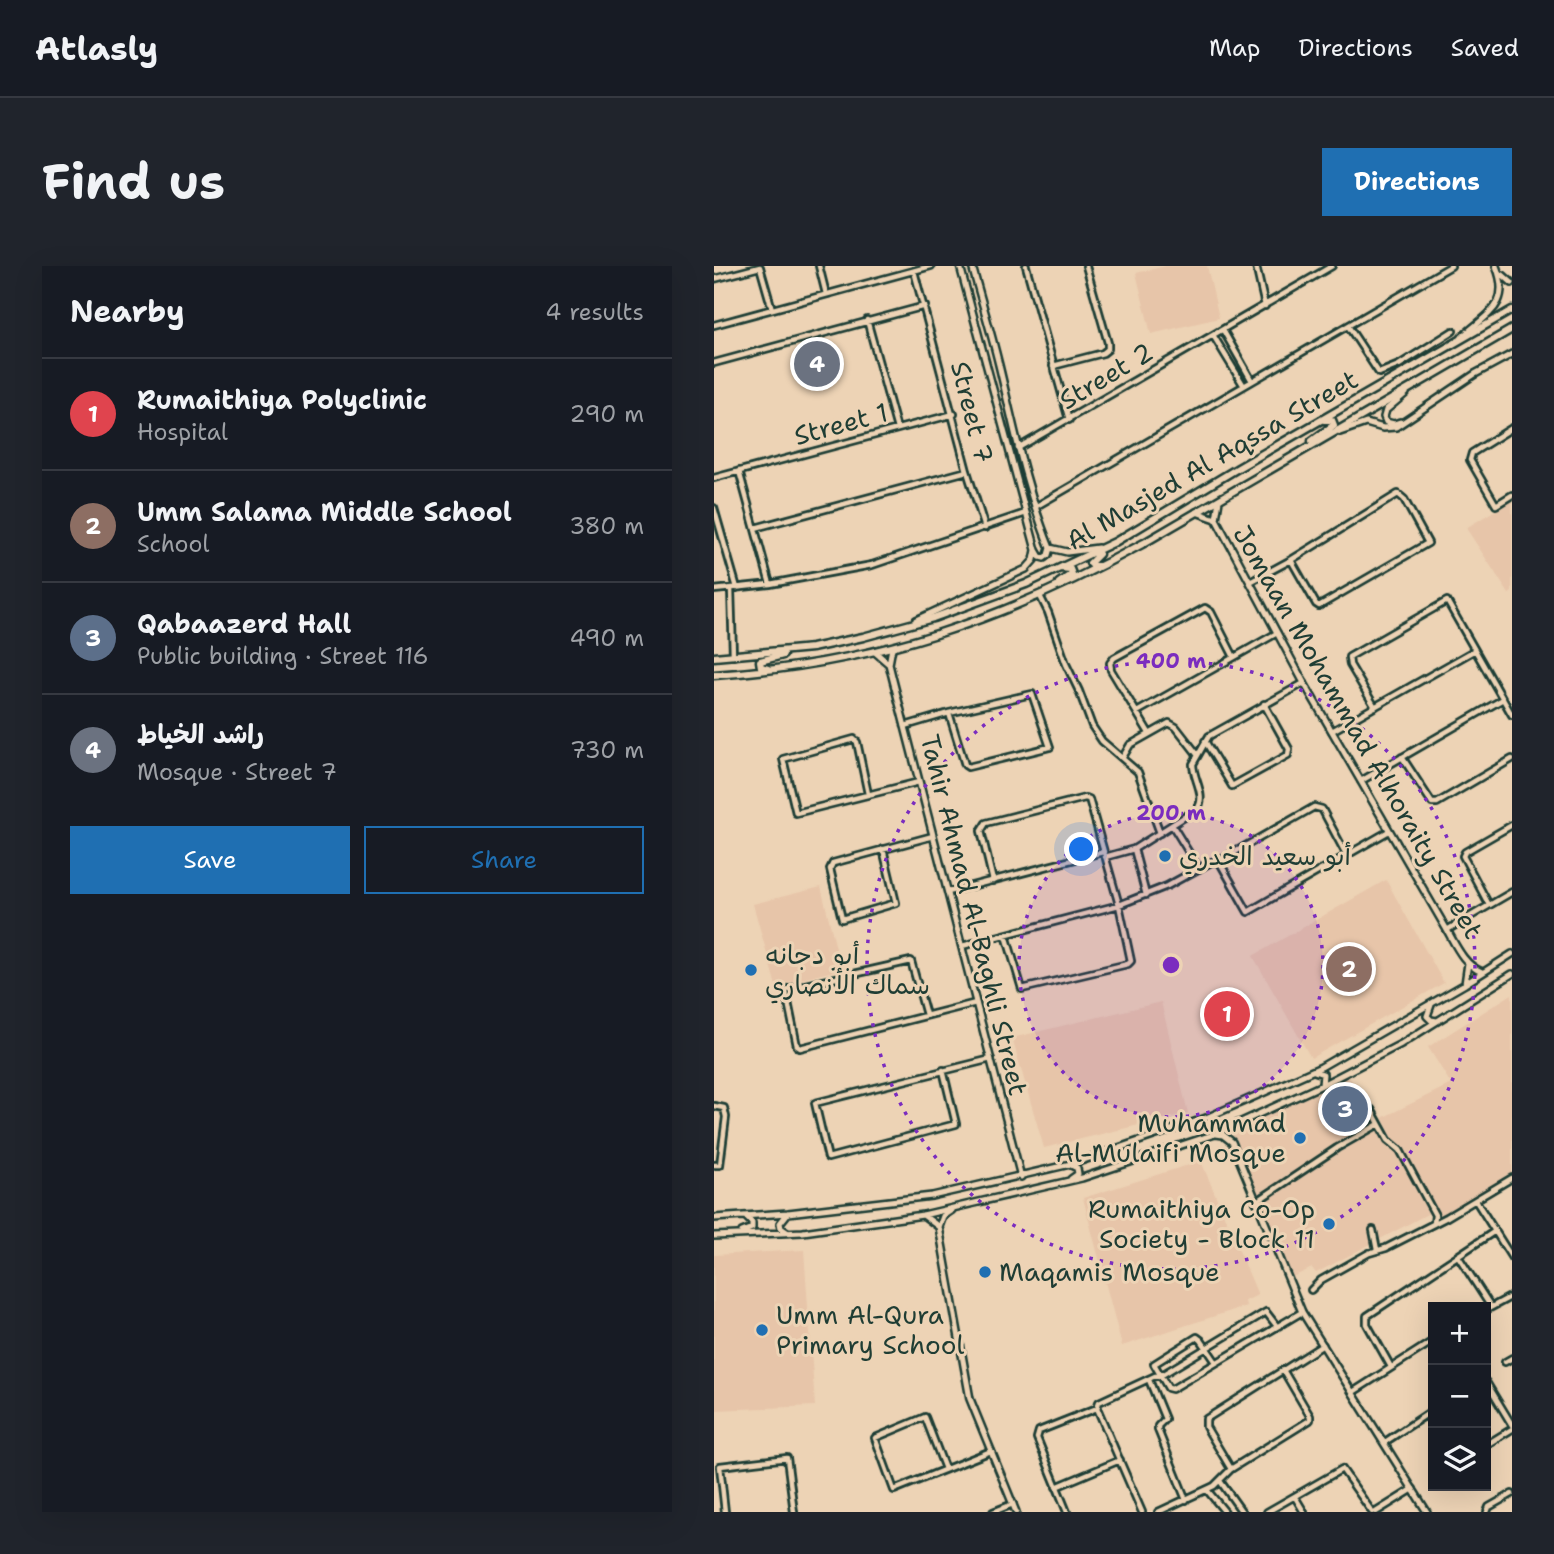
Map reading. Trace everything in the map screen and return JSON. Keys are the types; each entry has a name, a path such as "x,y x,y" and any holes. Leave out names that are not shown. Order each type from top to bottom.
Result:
{"main road":[{"name":"Al Masjed Al Aqssa Street","path":"714,657 812,648 905,626 979,603 1058,569 1115,542 1512,310"},
{"name":"Al Masjed Al Aqssa Street","path":"714,675 782,669 892,648 973,623 1042,595 1101,566 1219,500 1488,343 1512,332"},
{"path":"1282,463 1293,452 1334,425 1332,420 1318,422"},
{"path":"1101,566 1093,566 1091,559 1115,542"},
{"path":"1042,595 1072,574 1068,568 1058,569"},
{"path":"782,669 761,667 760,661 812,648"}],"street":[{"path":"714,279 759,266 772,309"},
{"path":"819,266 827,294"},
{"path":"714,325 931,266"},
{"path":"960,266 1036,550 1044,558 1050,548"},
{"path":"972,266 1018,449 1050,548"},
{"path":"1026,266 1069,420"},
{"path":"1053,366 1103,353 1108,349 1086,266"},
{"path":"1256,266 1265,306"},
{"name":"Street 2","path":"1018,449 1332,266"},
{"path":"1035,507 1451,266"},
{"path":"1497,268 1512,284"},
{"path":"1459,340 1499,305 1505,295 1505,287 1497,268"},
{"name":"Street 7","path":"914,271 967,471 985,528"},
{"path":"714,363 925,306"},
{"path":"867,320 897,429"},
{"path":"1348,326 1379,373 1399,365 1453,331"},
{"path":"1223,330 1252,381"},
{"path":"1213,335 1244,386"},
{"path":"980,342 989,343 992,339"},
{"path":"1320,441 1357,424 1373,424 1389,429 1475,374 1512,354"},
{"path":"988,363 998,361"},
{"path":"1399,365 1406,370"},
{"path":"1403,422 1394,424 1387,422 1384,417 1386,410 1409,391"},
{"name":"Street 1","path":"714,478 954,414"},
{"path":"1512,428 1472,453 1470,460 1496,505 1512,495"},
{"path":"739,471 770,584"},
{"path":"755,528 967,471"},
{"path":"1250,582 1398,494 1404,499 1428,543 1319,606 1291,560"},
{"name":"Jomaan Mohammad Alhoraity Street","path":"1219,500 1216,519 1304,682 1447,930 1468,963 1482,972"},
{"path":"714,508 737,588"},
{"name":"Jomaan Mohammad Alhoraity Street","path":"1196,512 1216,519"},
{"path":"714,590 770,584 872,565 1026,513"},
{"path":"1050,548 1067,552 1105,547"},
{"path":"905,626 1027,569 1034,560 1036,550"},
{"path":"731,589 733,656"},
{"path":"1042,595 1066,664 1092,726 1102,741 1138,772 1160,833"},
{"path":"1375,707 1350,665 1349,657 1447,601 1512,715"},
{"path":"1149,733 1111,670 1111,661 1201,609 1210,610 1234,657"},
{"path":"1137,712 1277,632"},
{"name":"Tahir Ahmad Al-Baghli Street","path":"892,648 889,664 1021,1177"},
{"path":"1332,731 1475,650"},
{"path":"875,652 889,664"},
{"path":"948,892 1135,849 1201,804 1193,771 1197,754 1212,733 1304,682"},
{"path":"905,726 949,713 1032,694 1050,747 968,768 949,713"},
{"path":"1361,781 1503,699"},
{"path":"1205,741 1232,786 1288,755 1289,749 1265,704"},
{"path":"1122,757 1129,746 1166,724 1173,724 1197,754"},
{"path":"868,794 857,742 854,739 783,759 796,813 919,782"},
{"path":"1402,757 1432,803 1437,803 1512,759"},
{"path":"993,881 981,831 986,822 1085,798 1091,803 1132,957 1128,964 1022,989 1006,935"},
{"path":"962,946 1119,905 1146,895 1211,862 1219,861 1314,807 1319,807 1347,856"},
{"path":"1172,825 1199,869"},
{"path":"1489,905 1462,856 1512,825"},
{"path":"1219,861 1248,912 1389,831"},
{"path":"883,849 896,903 842,919 830,865 883,849 933,836"},
{"path":"1135,849 1146,895"},
{"path":"1447,930 1512,892"},
{"path":"714,1218 788,1213 932,1196 1069,1164 1206,1118 1321,1067 1512,954"},
{"path":"926,1015 913,962 908,960 788,989 786,992 798,1048 976,1003"},
{"name":"Jomaan Mohammad Alhoraity Street","path":"1465,984 1468,963"},
{"path":"714,1236 787,1232 923,1215 1082,1178 1215,1134 1322,1085 1401,1044 1512,974"},
{"path":"1433,1003 1427,1016 1431,1020 1440,1020"},
{"path":"943,1070 956,1124 828,1158 815,1104 943,1070 991,1059"},
{"path":"1310,1071 1323,1074 1322,1085"},
{"path":"714,1106 724,1108 726,1117 720,1165 714,1164"},
{"path":"1371,1109 1389,1141 1400,1150 1435,1216 1433,1224"},
{"path":"1232,1142 1234,1129 1243,1122"},
{"path":"1256,1202 1342,1144 1379,1124"},
{"path":"1215,1134 1223,1135 1232,1142 1302,1312 1427,1512"},
{"path":"1068,1181 1078,1174 1077,1168 1069,1164"},
{"path":"1311,1290 1321,1280 1433,1224 1512,1178"},
{"path":"1476,1200 1512,1258"},
{"path":"953,1209 943,1216 939,1227 970,1399 1016,1512"},
{"path":"787,1232 781,1228 780,1223 788,1213"},
{"path":"923,1215 939,1227"},
{"path":"723,1236 750,1230 752,1223 746,1217"},
{"path":"1373,1230 1377,1250"},
{"path":"1391,1367 1367,1324 1367,1316 1495,1231"},
{"path":"1458,1256 1485,1302"},
{"path":"1491,1306 1512,1296"},
{"path":"1142,1512 1097,1408 1099,1402 1160,1376 1266,1312 1276,1325"},
{"path":"1216,1362 1199,1338 1191,1339 1154,1362 1168,1388 1172,1389 1302,1312"},
{"path":"1231,1469 1206,1427 1206,1419 1323,1345"},
{"path":"1353,1392 1428,1345"},
{"path":"1505,1362 1512,1358"},
{"path":"1158,1512 1172,1509 1208,1490 1231,1469 1310,1420 1283,1370"},
{"path":"1149,1380 1165,1419 1158,1426 1158,1430 1186,1500"},
{"path":"1491,1391 1512,1427 1491,1442"},
{"path":"1067,1512 1037,1434 1097,1408"},
{"path":"1385,1442 1427,1414"},
{"path":"945,1469 925,1417 876,1438 894,1490 992,1451"},
{"path":"725,1512 719,1466 788,1458 794,1512"},
{"path":"1056,1487 1120,1460"},
{"path":"1267,1512 1342,1469 1374,1512 1413,1488"},
{"path":"1220,1481 1242,1512"},
{"path":"1208,1490 1225,1512"},
{"path":"1487,1512 1489,1507 1512,1494"},
{"path":"1295,1497 1304,1512"},
{"path":"993,1512 1013,1504"}],"shaded area":[{"path":"1166,266 1207,266 1219,318 1151,334 1136,273"},
{"path":"1512,500 1512,592 1509,594 1466,528"},
{"path":"1386,880 1444,983 1311,1058 1253,956"},
{"path":"821,887 841,969 776,986 753,904"},
{"path":"1512,994 1512,1175 1439,1218 1418,1181 1433,1211 1316,1273 1312,1268 1288,1279 1232,1142 1238,1127 1347,1072 1373,1126 1379,1124 1389,1141 1397,1145 1382,1118 1451,1084 1428,1047"},
{"path":"1161,1002 1188,1113 1044,1148 1012,1038"},
{"path":"1201,1161 1258,1295 1245,1301 1246,1306 1122,1346 1083,1198"},
{"name":"Umm Al-Qura Primary School","path":"804,1250 815,1406 714,1410 714,1255"}],"place":[{"name":"راشد الخياط","path":"817,364"},
{"name":"أبو سعيد الخدري","path":"1165,856"},
{"name":"Umm Salama Middle School","path":"1349,969"},
{"name":"أبو دجانه سماك الأنصاري","path":"751,970"},
{"name":"Rumaithiya Polyclinic","path":"1227,1014"},
{"name":"Qabaazerd Hall","path":"1345,1109"},
{"name":"Muhammad Al-Mulaifi Mosque","path":"1300,1138"},
{"name":"Rumaithiya Co-Op Society - Block 11","path":"1329,1224"},
{"name":"Maqamis Mosque","path":"985,1272"},
{"name":"Umm Al-Qura Primary School","path":"762,1330"}]}
